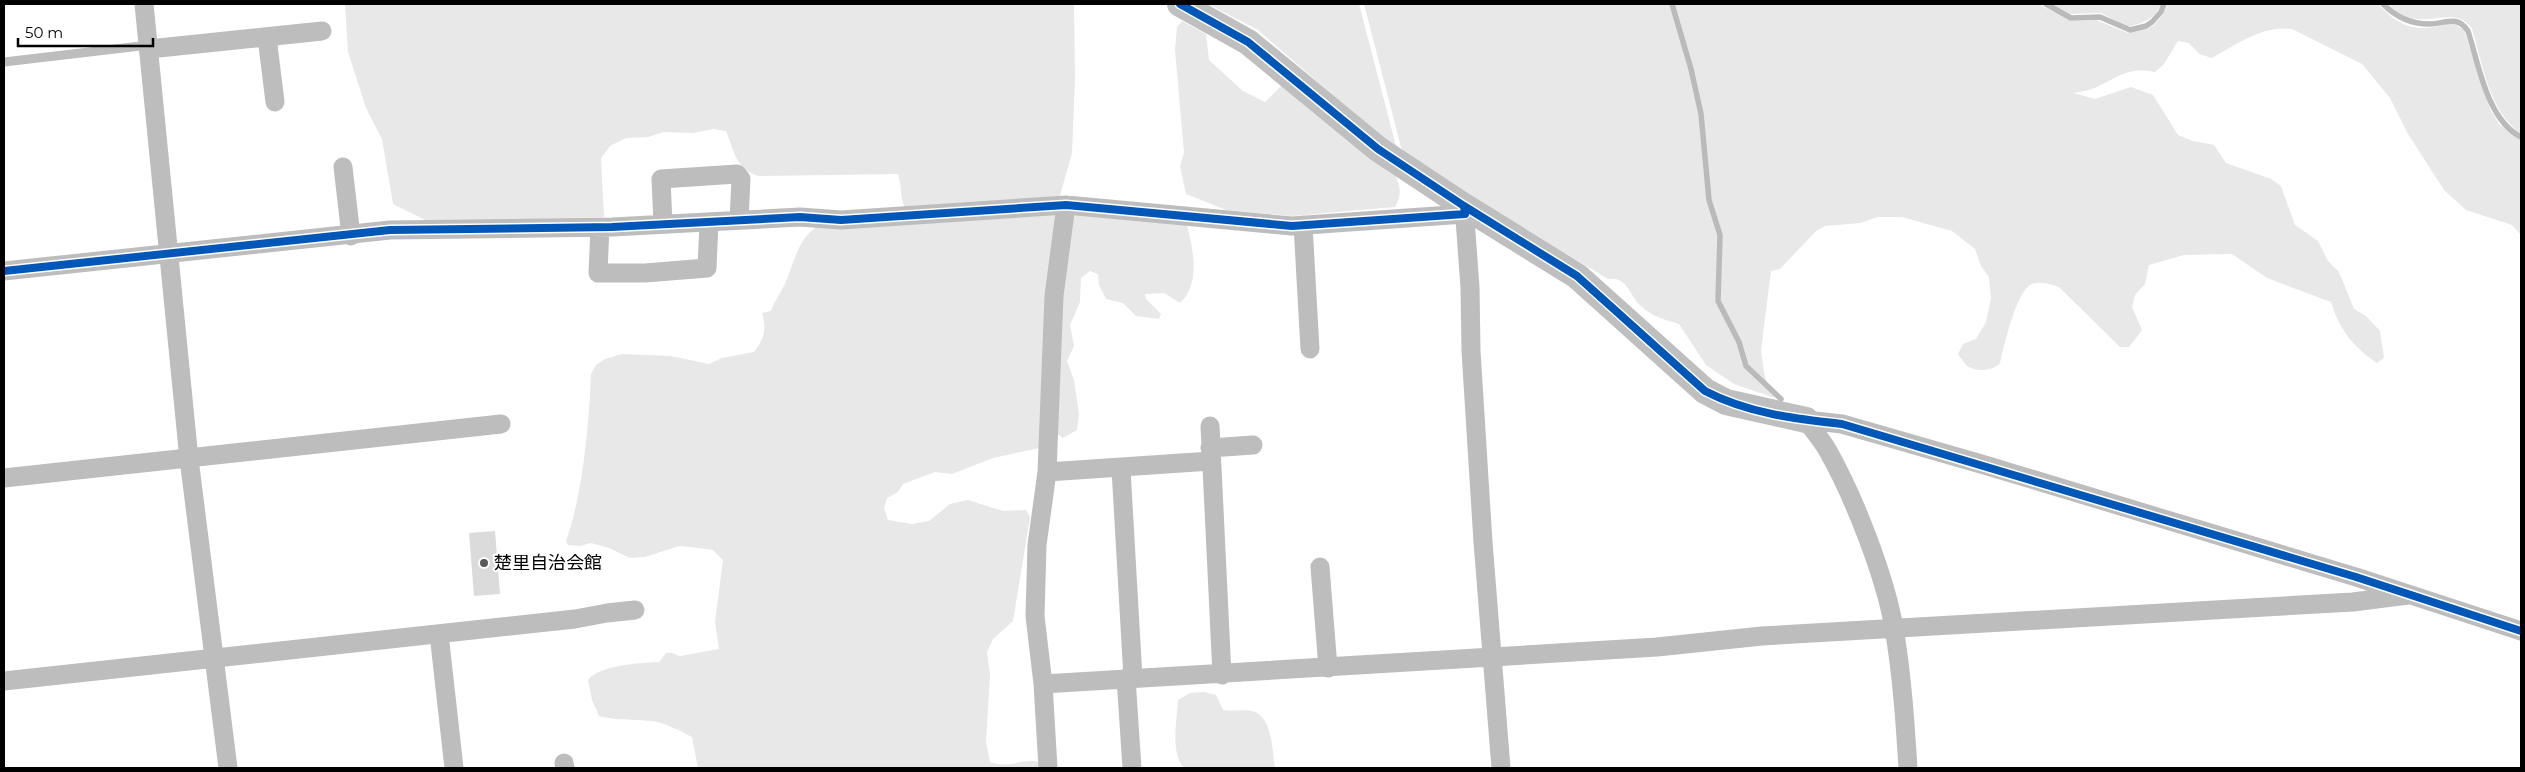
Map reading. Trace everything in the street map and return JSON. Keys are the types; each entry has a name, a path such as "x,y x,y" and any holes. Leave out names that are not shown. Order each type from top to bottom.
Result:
{"street":[{"path":"144,4 171,254 189,459 228,768"},
{"path":"1180,4 1248,42 1378,149 1464,210 1577,276 1704,391 1726,402 1806,420 1842,424 2270,551 2521,631"},
{"path":"149,47 322,31"},
{"path":"268,37 275,102"},
{"path":"343,167 351,236"},
{"path":"663,224 661,179 737,174 742,179 738,220"},
{"path":"4,271 351,236 390,230 600,227 800,217 841,220 1066,205 1292,226 1464,210"},
{"path":"1048,768 1043,684 1035,607 1036,545 1047,472 1054,296 1066,205"},
{"path":"1464,210 1483,542 1501,768"},
{"path":"600,227 598,273 645,273 707,268 709,222"},
{"path":"1303,225 1310,349"},
{"path":"1806,420 1828,450 1863,528 1886,592 1894,628 1904,699 1908,768"},
{"path":"4,478 501,424"},
{"path":"1210,426 1222,674"},
{"path":"1047,472 1121,469 1211,455 1253,445"},
{"path":"1121,469 1132,768"},
{"path":"1320,567 1328,668"},
{"path":"1043,684 1493,658 1894,628 2353,602 2408,595"},
{"path":"4,681 575,620 607,613 634,610"},
{"path":"439,634 454,768"}],"lane":[{"path":"4,62 149,47"}],"shaded area":[{"path":"345,4 1074,4 1075,79 1072,153 1059,199 905,208 898,174 758,176 740,164 726,131 713,129 693,133 664,132 648,137 626,138 610,146 601,158 604,217 429,222 393,204 382,139 366,108 348,52"},
{"path":"1208,4 1359,4 1396,146 1391,146 1258,30"},
{"path":"1364,4 2038,4 2072,21 2096,20 2128,33 2147,29 2154,25 2163,15 2168,4 2378,4 2396,20 2409,26 2425,28 2453,23 2464,30 2490,109 2499,124 2521,140 2521,235 2512,225 2466,210 2444,190 2408,134 2390,98 2362,64 2292,29 2271,30 2261,33 2212,58 2199,54 2189,43 2178,41 2164,64 2155,72 2129,72 2092,89 2073,93 2095,99 2131,87 2153,95 2178,135 2193,141 2214,145 2226,163 2271,179 2281,186 2295,225 2318,241 2328,261 2339,272 2354,309 2366,316 2380,331 2384,358 2377,363 2354,344 2338,321 2331,302 2267,278 2232,254 2184,255 2149,265 2145,284 2135,295 2132,307 2142,330 2129,347 2120,347 2059,287 2046,283 2036,283 2026,288 2016,307 2000,363 1989,369 1973,369 1966,365 1958,354 1963,344 1976,339 1986,322 1991,298 1989,277 1981,266 1975,249 1952,231 1902,217 1878,217 1860,223 1825,226 1816,231 1780,269 1771,271 1761,350 1764,373 1769,389 1775,398 1734,384 1706,365 1679,324 1660,318 1646,310 1620,281 1608,279 1403,155"},
{"path":"2051,4 2161,4 2152,17 2127,27 2101,13 2069,14"},
{"path":"2388,4 2521,4 2521,134 2501,113 2494,100 2472,29 2464,21 2446,17 2412,18 2400,14"},
{"path":"1182,21 1206,34 1209,60 1243,91 1265,102 1281,86 1393,171 1400,189 1395,207 1292,216 1226,210 1186,194 1180,166 1184,153 1175,50 1177,27"},
{"path":"1056,211 1040,448 993,458 952,474 935,472 903,484 898,492 887,498 884,508 888,520 912,524 929,521 950,504 968,500 1003,511 1026,510 1030,517 1013,621 993,639 987,652 990,675 986,742 990,762 1010,764 1033,761 1040,762 1040,768 698,768 692,737 661,723 644,720 612,719 599,716 592,700 588,680 601,671 620,666 659,662 666,653 680,656 719,649 715,622 723,560 713,550 690,547 679,546 645,557 630,558 609,548 591,543 580,546 568,545 566,541 577,502 584,459 591,374 596,365 605,359 622,354 671,356 709,364 722,358 754,352 764,334 762,313 771,311 803,240 822,224"},
{"path":"1078,215 1187,225 1194,266 1191,286 1187,295 1180,303 1164,293 1145,294 1146,299 1161,314 1159,319 1136,316 1123,303 1106,299 1099,285 1098,274 1090,271 1081,278 1080,302 1070,325 1074,346 1067,361 1074,380 1079,414 1077,430 1063,438 1055,432 1061,305 1071,216"},
{"path":"1204,692 1216,695 1223,710 1245,710 1259,714 1268,727 1275,768 1184,768 1177,754 1176,745 1178,700 1190,693"}],"building":[{"name":"楚里自治会館","path":"495,531 500,594 474,596 469,533"}],"waterway":[{"path":"1672,4 1691,69 1701,114 1709,200 1720,235 1718,301 1739,342 1746,366 1781,399"},
{"path":"2046,4 2071,18 2100,17 2130,30 2146,26 2152,22 2161,12 2164,4"},
{"path":"2383,4 2393,13 2410,21 2422,24 2455,21 2464,26 2468,31 2492,105 2509,129 2521,137"}],"cycle path":[{"path":"1180,4 1248,42 1378,149 1464,206 1577,276 1705,391 1721,399 1772,414 1842,424 2356,577 2521,631"},
{"path":"4,271 390,230 612,227 800,217 841,220 1066,205 1292,226 1465,214 1464,206"}],"place":[{"name":"楚里自治会館","path":"484,563"}]}
